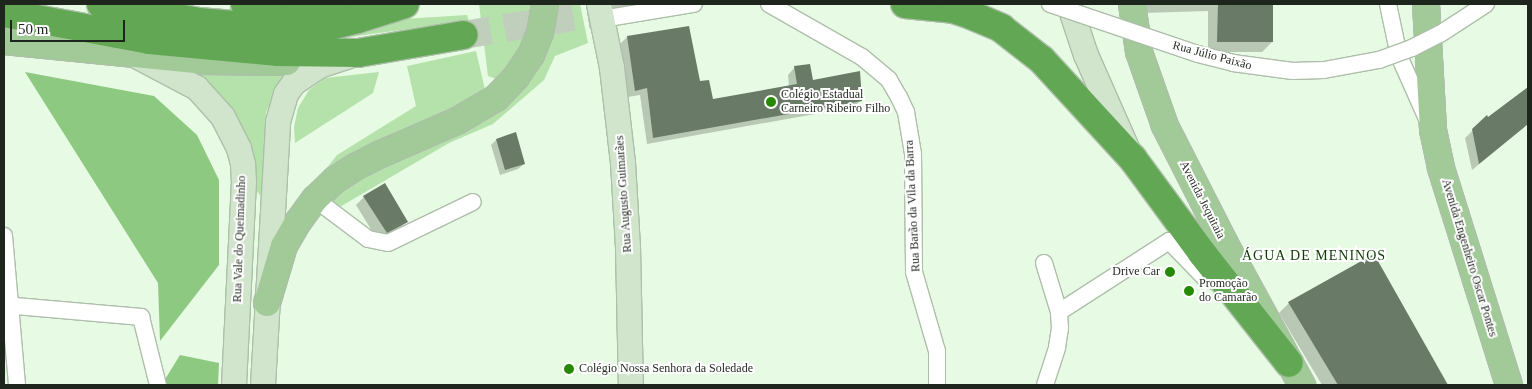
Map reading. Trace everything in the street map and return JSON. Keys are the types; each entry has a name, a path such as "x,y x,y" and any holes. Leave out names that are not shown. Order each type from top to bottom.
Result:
{"highway":[{"path":"102,4 199,22 264,27 340,13 405,4"},
{"path":"245,4 300,6 340,13"},
{"path":"905,4 953,10 1001,28 1042,60 1132,159 1296,374"},
{"path":"4,12 72,14 228,36 281,36 340,13"},
{"path":"4,12 117,34 197,45 278,52 358,53 463,35"}],"main road":[{"path":"267,303 284,246 298,222 315,199 335,180 356,167 457,121 496,98 516,77 531,55 540,33 545,4"},
{"name":"Avenida Jequitaia","path":"1132,4 1139,52 1165,126 1225,244 1296,374"},
{"name":"Avenida Engenheiro Oscar Pontes","path":"1426,4 1433,130 1450,202 1509,385"},
{"path":"4,41 240,64 285,62 358,53"}],"street":[{"path":"600,11 694,4"},
{"name":"Rua Barão da Vila da Barra","path":"769,4 862,57 889,80 906,112 913,154 914,272 937,351 937,385"},
{"name":"Rua Júlio Paixão","path":"1050,4 1198,54 1241,64 1292,71 1324,70 1379,60 1412,48 1440,34 1486,4"},
{"path":"1069,4 1086,55 1132,159"},
{"name":"Avenida Engenheiro Oscar Pontes","path":"1388,4 1399,56 1433,130"},
{"name":"Rua Augusto Guimarães","path":"600,11 612,68 623,163 628,247 631,385"},
{"path":"263,385 278,122 286,94 305,74 319,66 358,53"},
{"name":"Rua Vale do Queimadinho","path":"135,55 197,88 210,101 232,130 243,164 244,181 234,385"},
{"path":"244,181 257,202 273,210 292,210 315,199 368,239 388,243 473,202"},
{"path":"4,236 8,305 17,385"},
{"path":"1058,312 1169,240 1204,276 1229,288"},
{"path":"1044,263 1058,312 1060,328 1057,347 1045,385"},
{"path":"8,305 142,317 158,385"}],"green space":[{"path":"479,4 536,4 532,36 499,80 488,76"},
{"path":"555,4 580,4 588,43 555,56 544,80 493,124 449,143 338,208 328,197 348,181 478,121"},
{"path":"467,15 469,21 304,43 403,19"},
{"path":"476,51 486,94 307,193 337,155 416,106 407,66"},
{"path":"174,65 295,72 276,90 266,112 261,197 253,185 239,130"},
{"path":"25,72 154,96 197,135 219,180 219,265 160,341 158,283"},
{"path":"379,72 373,93 295,143 294,127 298,108 309,90 325,78"},
{"path":"180,355 219,363 218,385 165,385 164,381"}],"building":[{"path":"1218,4 1273,4 1273,42 1217,42"},
{"name":"Colégio Estadual Carneiro Ribeiro Filho","path":"689,26 700,81 709,80 713,99 797,84 794,66 810,64 813,80 860,71 862,101 653,138 647,88 635,91 627,36"},
{"path":"1528,87 1528,124 1479,164 1472,129 1487,115 1488,117"},
{"path":"516,132 525,164 505,170 496,139"},
{"path":"385,183 408,222 387,233 363,196"},
{"path":"1374,254 1448,385 1338,385 1288,302"}],"tunnel":[{"path":"463,35 627,8"}],"place":[{"name":"Colégio Estadual Carneiro Ribeiro Filho","path":"771,102"},
{"name":"Drive Car","path":"1170,272"},
{"name":"Promoção do Camarão","path":"1189,291"},
{"name":"Colégio Nossa Senhora da Soledade","path":"569,369"}],"district":[{"name":"ÁGUA DE MENINOS","path":"1314,256"}]}
